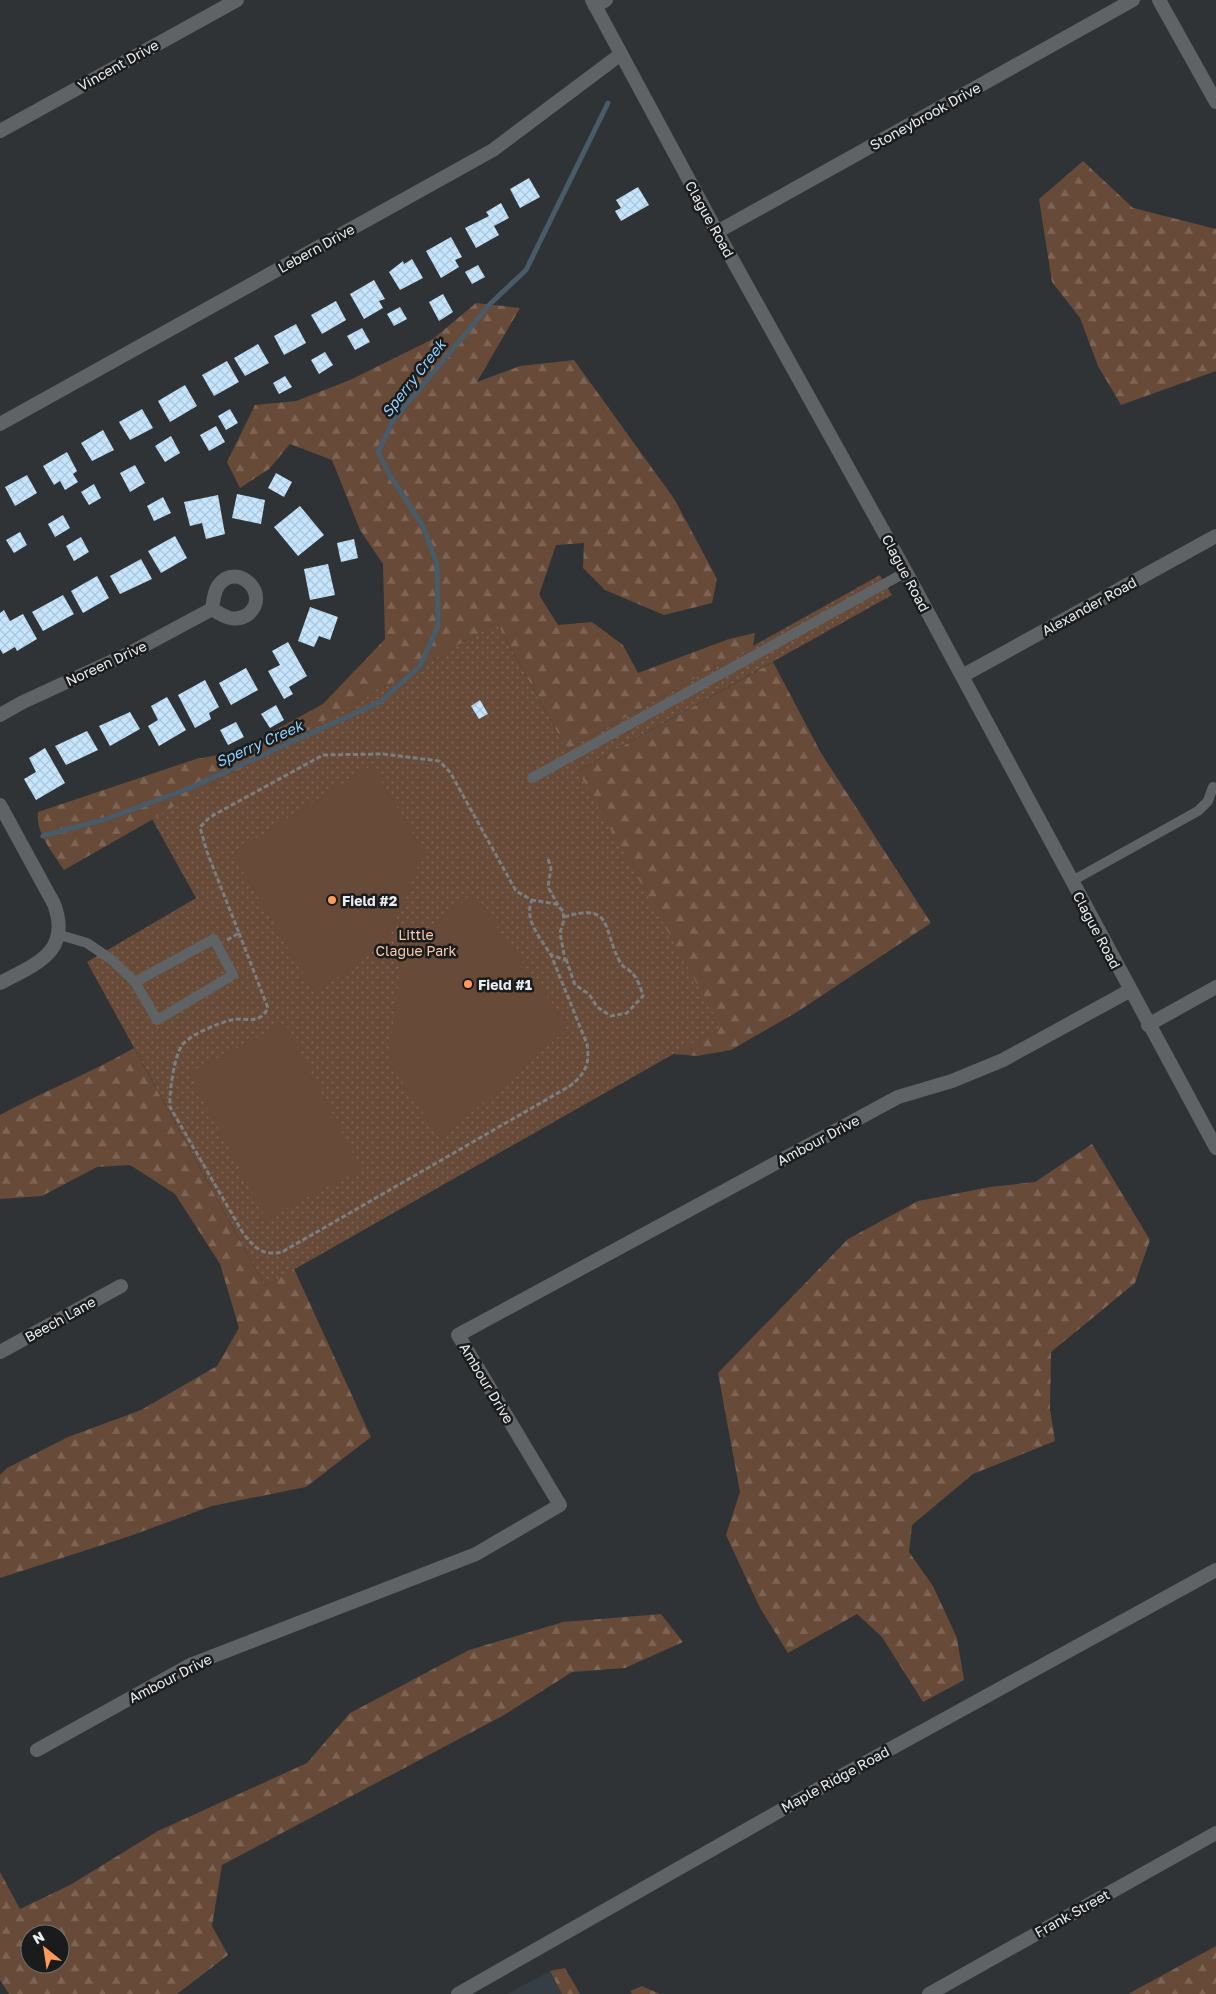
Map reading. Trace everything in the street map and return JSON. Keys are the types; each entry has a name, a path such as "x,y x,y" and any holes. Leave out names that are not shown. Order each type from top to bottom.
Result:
{"street":[{"name":"Vincent Drive","path":"0,131 237,0"},
{"name":"Stoneybrook Drive","path":"717,232 1133,0"},
{"path":"1159,0 1216,102"},
{"name":"Clague Road","path":"598,2 621,54 717,232 906,572 1129,991 1216,1148"},
{"name":"Lebern Drive","path":"0,424 493,150 621,54"},
{"name":"Alexander Road","path":"962,676 1216,536"},
{"name":"Noreen Drive","path":"0,715 23,702 132,652 212,609"},
{"path":"0,805 54,904 60,919 60,935 45,957 0,983"},
{"path":"1148,1025 1216,987"},
{"name":"Ambour Drive","path":"37,1750 190,1665 476,1554 560,1505 458,1336 898,1097 952,1081 1003,1060 1129,991"},
{"name":"Beech Lane","path":"0,1352 121,1286"},
{"name":"Maple Ridge Road","path":"458,1994 841,1776 1216,1570"},
{"name":"Frank Street","path":"929,1994 1216,1833"}],"lane":[{"path":"532,778 906,572"},
{"path":"1072,881 1198,811 1208,801 1213,787"},
{"path":"60,935 87,943 112,960 135,982 157,1020 233,975 214,939 135,982"}],"path":[{"path":"532,900 528,909 530,920 551,955 588,1044 588,1067 582,1076 570,1086 282,1252 272,1254 255,1249 243,1233 170,1107 169,1097 181,1046 192,1036 232,1019 245,1021 259,1018 268,1008 207,852 200,827 210,817 323,754 383,754 439,761 450,772 516,891 532,900 556,904 563,911 564,916 560,939 576,985 589,994 597,1007 611,1016 627,1012 643,996 631,972 619,961 610,940 609,930 593,911 584,911 564,916"},
{"path":"548,859 551,868 548,886 559,907"},
{"path":"226,940 239,933"},
{"path":"551,955 565,960 565,956"}],"shaded area":[{"path":"550,1971 562,1994 507,1994"}],"green space":[{"path":"1083,161 1133,208 1216,229 1216,371 1121,405 1098,366 1080,318 1052,282 1039,199"},
{"path":"476,303 520,308 477,382 520,366 574,360 675,500 717,579 712,603 664,615 605,590 583,568 584,543 556,545 539,595 558,625 592,622 623,645 638,673 729,639 755,633 753,646 567,750 497,623 64,870 42,835 39,827 38,812 196,759 235,752 323,704 385,639 383,564 360,530 332,460 290,444 269,469 240,488 227,462 255,405 296,401 350,380 433,339"},
{"name":"Little Clague Park","path":"880,575 892,595 578,771 721,1027 265,1286 87,962 196,898 152,819 497,623 567,750"},
{"path":"773,662 821,753 931,923 797,1012 731,1050 697,1056 637,1051 578,771"},
{"name":"Field #2","path":"372,765 424,852 387,941 315,994 236,859 239,849"},
{"name":"Field #1","path":"473,894 566,1023 565,1031 441,1139 388,1061 404,946"},
{"path":"285,1023 361,1169 266,1219 189,1073"},
{"path":"134,1048 265,1286 294,1269 371,1437 306,1487 212,1506 130,1536 0,1578 0,1475 7,1468 68,1437 141,1410 217,1366 239,1328 220,1264 175,1194 130,1165 97,1167 42,1196 0,1199 0,1115"},
{"path":"1092,1144 1150,1240 1135,1283 1051,1352 1050,1409 1055,1441 973,1474 912,1525 909,1552 933,1586 957,1638 964,1680 923,1702 882,1637 857,1614 788,1653 760,1608 726,1535 740,1492 718,1373 848,1239 918,1201 990,1187 1035,1182"},
{"path":"661,1614 683,1642 625,1668 572,1672 504,1715 222,1865 212,1926 228,1955 177,1994 9,1994 0,1980 0,1872 20,1909 70,1885 158,1831 307,1763 350,1713 469,1650 563,1622"},
{"path":"1216,1946 1216,1994 1128,1994"},
{"path":"565,1968 580,1994 562,1994 550,1971"},
{"path":"642,1986 660,1994 632,1994 630,1991"}],"building":[{"path":"529,178 540,197 520,208 510,189"},
{"path":"638,187 649,205 621,221 615,211 621,208 616,200"},
{"path":"501,203 509,218 494,226 499,235 476,248 465,228 489,216 486,212"},
{"path":"451,237 462,257 455,260 459,267 441,278 426,251"},
{"path":"412,259 423,278 400,290 389,272 403,261 404,264"},
{"path":"478,265 485,277 472,284 465,272"},
{"path":"374,280 385,299 379,301 383,308 364,319 350,294"},
{"path":"443,294 453,312 439,321 429,302"},
{"path":"336,301 346,320 322,334 311,315"},
{"path":"400,307 407,319 394,326 387,314"},
{"path":"296,324 306,343 284,355 274,336"},
{"path":"362,328 370,342 355,350 347,336"},
{"path":"258,344 269,363 245,376 234,358"},
{"path":"325,352 333,365 319,374 311,360"},
{"path":"227,361 239,382 214,396 202,375"},
{"path":"285,376 292,387 279,394 273,383"},
{"path":"185,385 197,406 170,422 158,401"},
{"path":"142,409 153,428 130,440 119,422"},
{"path":"230,409 238,423 226,430 218,416"},
{"path":"216,426 225,442 209,451 200,435"},
{"path":"103,430 114,450 92,461 81,443"},
{"path":"171,436 180,453 165,462 155,446"},
{"path":"67,452 77,471 73,474 78,482 65,490 60,481 54,485 43,466"},
{"path":"135,465 145,483 130,492 120,473"},
{"path":"276,473 292,482 284,497 268,488"},
{"path":"27,475 37,493 15,506 5,487"},
{"path":"94,484 101,498 89,505 81,492"},
{"path":"237,494 265,500 261,524 232,518"},
{"path":"218,495 225,534 206,539 202,523 190,526 184,502"},
{"path":"163,497 171,513 154,521 147,506"},
{"path":"300,506 324,535 298,556 274,527"},
{"path":"63,515 70,528 55,537 48,524"},
{"path":"20,532 27,545 14,553 6,540"},
{"path":"175,536 187,558 161,573 148,551"},
{"path":"81,537 89,552 74,561 66,546"},
{"path":"354,539 358,558 341,562 337,543"},
{"path":"141,559 152,579 120,594 110,576"},
{"path":"328,564 335,595 310,600 304,569"},
{"path":"97,576 109,598 83,613 71,591"},
{"path":"63,595 74,614 43,631 32,612"},
{"path":"310,607 338,617 330,640 319,636 314,647 298,641"},
{"path":"4,610 10,621 23,614 37,639 17,651 15,647 3,654 0,649 0,613"},
{"path":"288,642 307,676 289,687 293,694 284,699 268,671 280,665 272,651"},
{"path":"246,668 258,690 231,705 219,683"},
{"path":"205,680 219,707 209,713 211,719 195,728 178,695"},
{"path":"167,697 186,730 159,746 148,726 158,720 151,706"},
{"path":"480,700 488,714 479,719 471,706"},
{"path":"276,705 284,720 270,728 261,714"},
{"path":"130,712 140,729 110,746 99,726"},
{"path":"236,722 244,737 228,745 220,730"},
{"path":"87,731 98,750 66,765 55,746"},
{"path":"45,748 65,783 36,800 24,779 36,772 29,758"}],"waterway":[{"name":"Sperry Creek","path":"43,836 106,819 190,788 380,702 420,666 438,626 437,564 423,526 389,474 378,452 393,421 490,304 526,270 608,103"}],"place":[{"name":"Field #2","path":"332,900"},
{"name":"Field #1","path":"468,984"}]}
